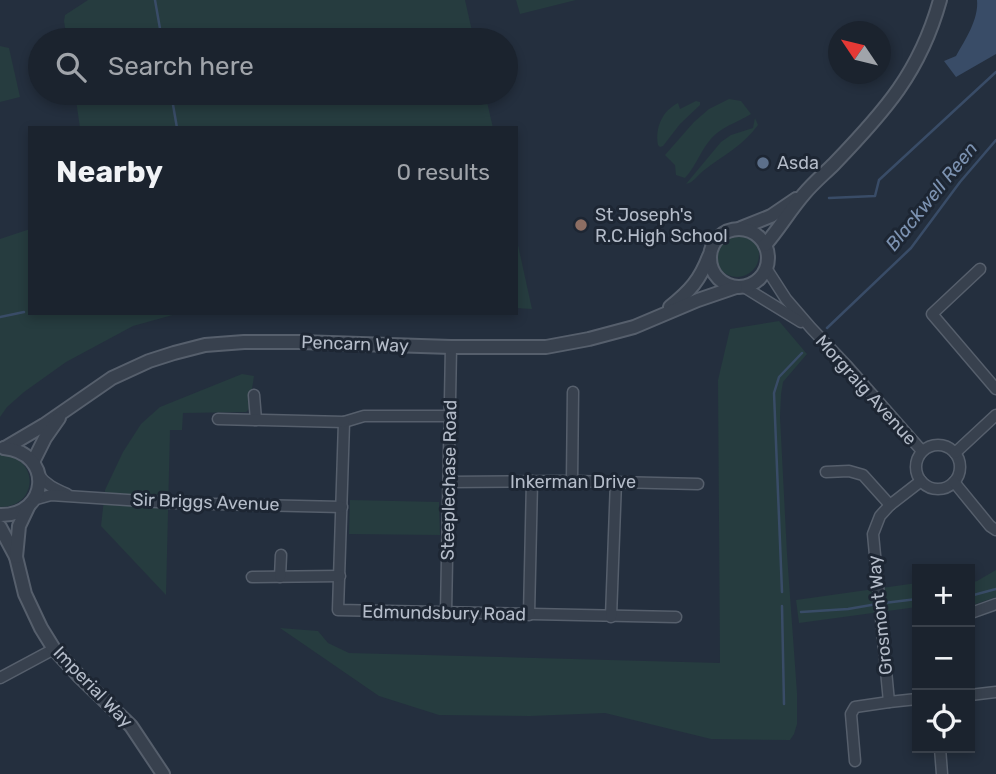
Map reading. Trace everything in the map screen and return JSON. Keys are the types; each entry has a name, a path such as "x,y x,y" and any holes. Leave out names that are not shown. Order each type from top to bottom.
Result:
{"street":[{"path":"765,245 804,194 866,130 900,90 927,39 940,0"},
{"path":"741,229 756,234 768,253 766,268 761,277 754,283 740,287 727,285 713,273 709,256 715,241 727,231 741,229 771,216 804,194"},
{"name":"Pencarn Way","path":"658,316 691,290 702,275 709,256"},
{"name":"Morgraig Avenue","path":"766,268 786,299 922,451"},
{"path":"980,269 932,314 996,389"},
{"name":"Pencarn Way","path":"3,448 63,412 113,377 149,361 205,345 244,342 451,347 569,344 623,330 698,300 740,287"},
{"name":"Morgraig Avenue","path":"740,287 772,303 811,328"},
{"name":"Steeplechase Road","path":"446,612 451,347"},
{"path":"572,481 573,392"},
{"path":"254,395 256,420"},
{"name":"Pencarn Way","path":"31,503 38,489 36,468 45,438 63,412"},
{"path":"920,481 935,489 942,489 954,482 960,470 954,453 996,415"},
{"path":"218,419 344,422 364,416 450,416"},
{"name":"Edmundsbury Road","path":"344,422 338,610 676,617"},
{"name":"Morgraig Avenue","path":"920,481 915,468 916,460 922,451 930,446 943,445 954,453"},
{"path":"3,448 16,449 25,454 36,468"},
{"name":"Sir Briggs Avenue","path":"36,468 51,487 70,496"},
{"path":"826,472 849,471 863,475 890,505"},
{"path":"529,614 532,481"},
{"path":"611,617 616,481"},
{"name":"Inkerman Drive","path":"449,482 616,481 698,484"},
{"name":"Grosmont Way","path":"889,702 873,534 880,516 920,481"},
{"path":"954,482 996,530"},
{"name":"Sir Briggs Avenue","path":"31,503 51,495 173,503 342,507"},
{"path":"0,515 19,512 31,503"},
{"name":"Imperial Way","path":"16,557 19,526 31,503"},
{"name":"Imperial Way","path":"0,527 16,557 25,594 54,649 131,726 163,774"},
{"path":"280,577 281,555"},
{"path":"252,577 340,576"},
{"path":"975,612 996,604"},
{"path":"0,678 54,649"},
{"path":"975,694 996,692"},
{"path":"855,761 851,714 855,707 912,700"},
{"path":"940,753 942,774"}],"green space":[{"path":"88,0 465,0 471,28 65,28 65,15"},
{"path":"516,0 576,0 520,14"},
{"path":"0,46 9,48 20,97 0,102"},
{"path":"729,99 741,101 751,114 717,133 685,178 676,175 675,165 665,155 694,122 709,109"},
{"path":"696,101 700,102 700,105 660,147 658,132 664,115 678,103 680,109"},
{"path":"77,105 488,105 493,126 80,126"},
{"path":"755,118 758,125 746,139 686,184 721,142 731,135 753,128"},
{"path":"28,230 28,315 173,315 133,326 66,362 24,392 0,417 0,239"},
{"path":"737,233 753,239 759,255 753,271 737,277 721,271 715,255 721,239"},
{"path":"518,245 532,309 518,308"},
{"path":"779,321 807,354 783,382 781,394 787,554 797,693 797,724 790,740 711,739 605,713 439,715 379,696 280,628 318,631 328,643 349,653 720,663 718,380 730,329"},
{"path":"242,374 254,376 249,409 246,412 183,413 182,430 170,430 166,595 101,526 105,490 123,452 141,424 160,407"},
{"path":"0,455 13,458 22,464 30,481 28,491 22,499 13,505 0,507"},
{"path":"350,500 439,502 440,535 349,534"},
{"path":"996,570 996,597 975,604 977,581"},
{"path":"912,584 912,608 799,623 796,600"}],"water":[{"path":"977,0 996,0 996,54 956,77 944,61 956,56 967,36 976,15"}],"waterway":[{"path":"155,0 160,28"},
{"path":"829,198 875,196 879,180 996,72"},
{"path":"173,105 177,126"},
{"name":"Blackwell Reen","path":"827,328 911,248 960,182 996,140"},
{"path":"0,317 24,312"},
{"name":"Blackwell Reen","path":"782,592 774,393 779,377 802,353"},
{"path":"975,595 996,589"},
{"path":"884,603 912,600"},
{"path":"801,612 877,604"},
{"name":"Blackwell Reen","path":"782,606 784,704"}],"place":[{"name":"Asda","path":"763,163"},
{"name":"St Joseph's R.C.High School","path":"581,225"}]}
